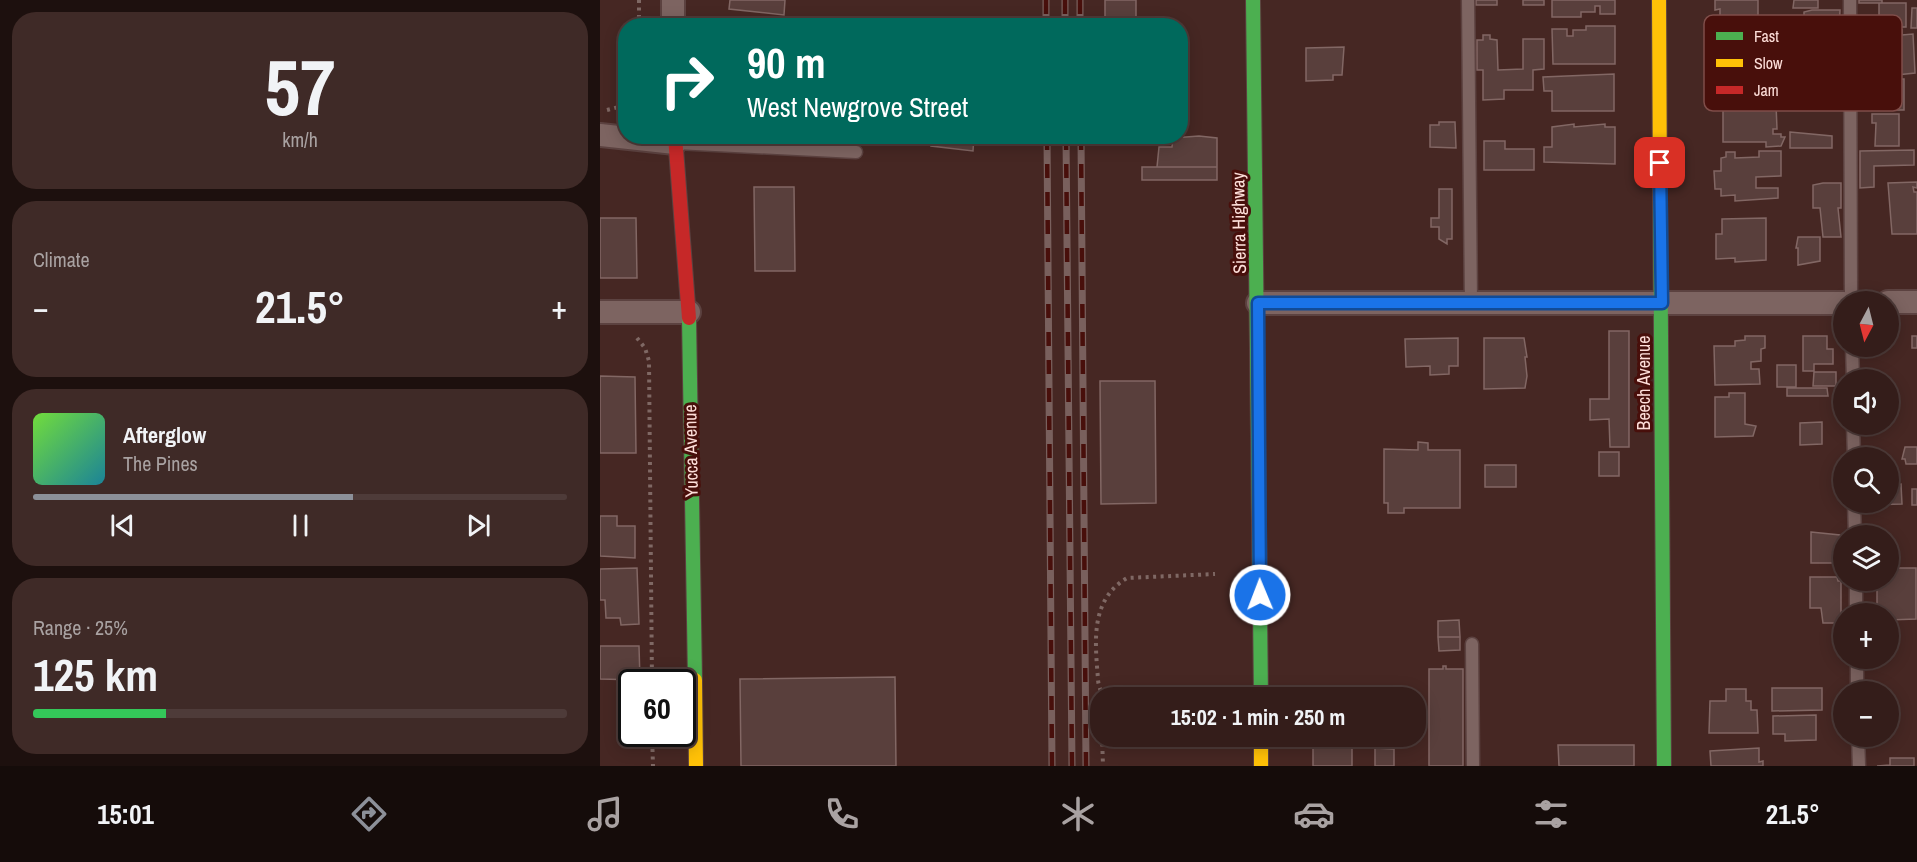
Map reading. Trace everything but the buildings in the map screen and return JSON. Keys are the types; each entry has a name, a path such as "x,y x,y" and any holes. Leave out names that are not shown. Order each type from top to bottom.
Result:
{"street":[{"path":"673,0 673,18"},
{"name":"Sierra Highway","path":"1253,0 1261,687"},
{"name":"Beech Avenue","path":"1659,0 1664,766"},
{"path":"600,135 618,136"},
{"name":"Yucca Avenue","path":"675,144 689,312 696,766"},
{"path":"1899,302 1917,302"},
{"path":"1258,303 1833,303"},
{"path":"600,312 689,312"},
{"path":"1261,747 1261,766"}],"lane":[{"path":"1468,0 1471,304"},
{"path":"1850,0 1850,15"},
{"path":"1850,111 1851,291"},
{"path":"735,144 856,152"},
{"path":"1472,644 1473,766"},
{"path":"1858,747 1858,766"}],"path":[{"path":"639,0 639,18"},
{"path":"607,110 618,107"},
{"path":"637,338 645,348 649,361 652,669"},
{"path":"1099,687 1097,615 1101,601 1127,578 1215,574"},
{"path":"652,747 653,766"},
{"path":"1102,747 1103,766"}],"railway":[{"path":"1046,0 1046,18"},
{"path":"1065,0 1065,18"},
{"path":"1080,0 1080,18"},
{"path":"1047,144 1052,766"},
{"path":"1066,144 1072,766"},
{"path":"1081,144 1086,766"}],"traffic: fast":[{"path":"1253,0 1261,687"},
{"path":"1660,192 1664,766"},
{"path":"689,318 695,669"}],"traffic: slow":[{"path":"1659,0 1660,192"},
{"path":"696,747 696,766"},
{"path":"1261,747 1261,766"}],"traffic: jam":[{"path":"676,144 689,318"}],"route":[{"path":"1260,595 1258,303 1662,303 1660,163"}]}
